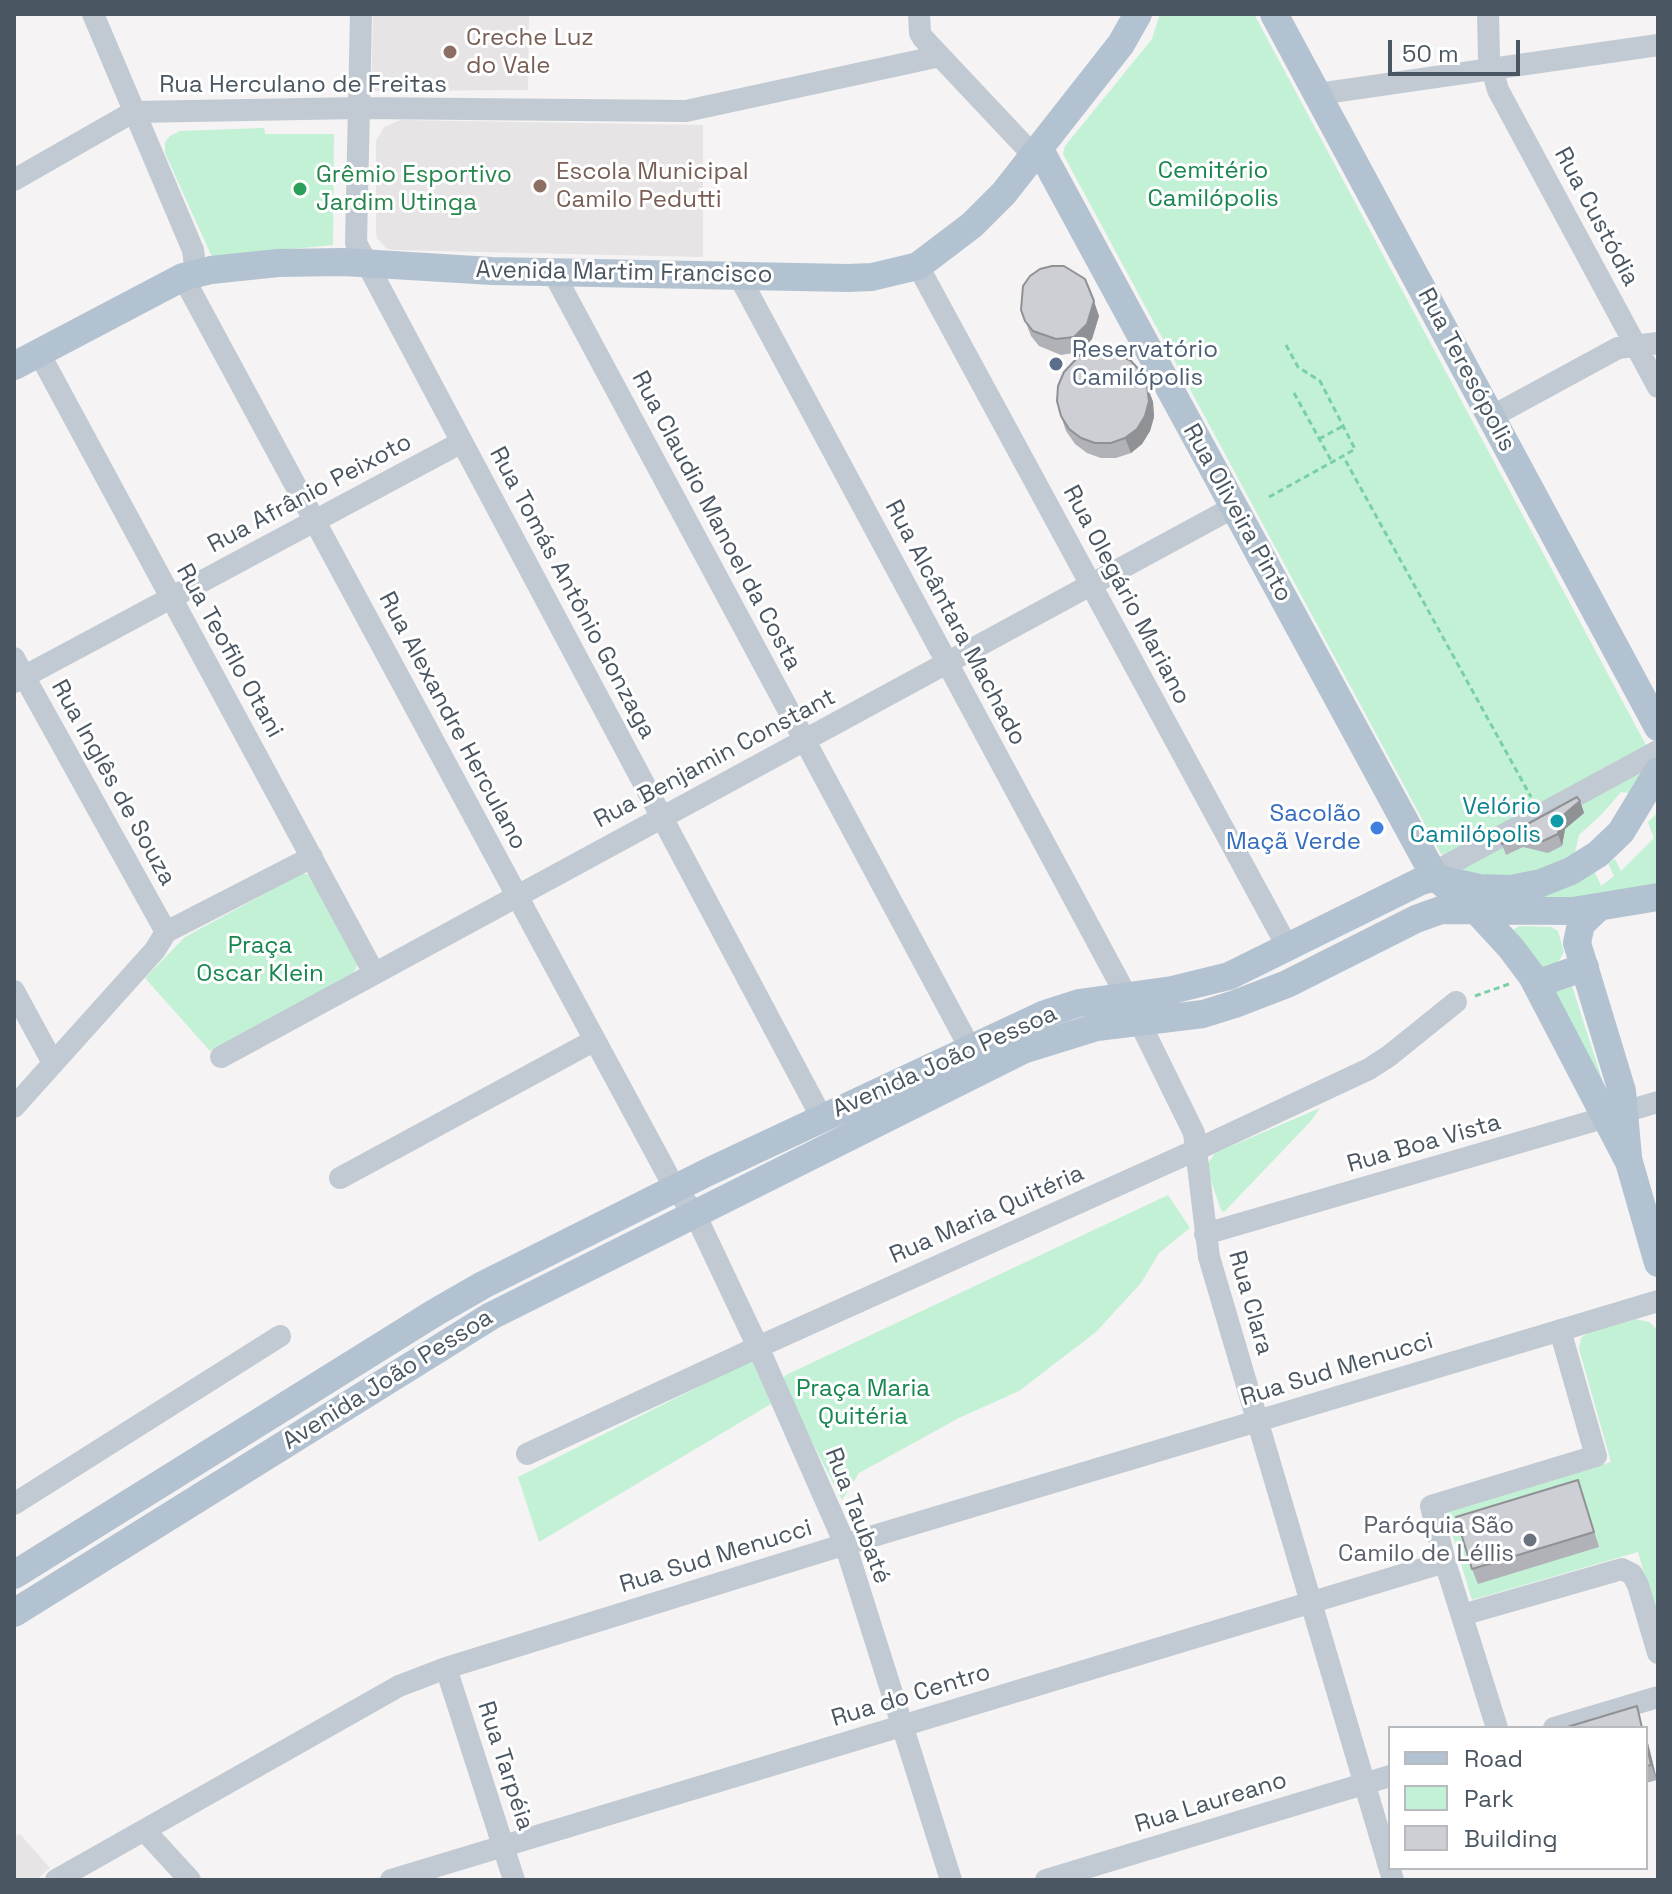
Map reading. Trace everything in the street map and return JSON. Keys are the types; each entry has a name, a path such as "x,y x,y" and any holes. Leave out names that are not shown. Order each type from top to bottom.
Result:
{"main road":[{"name":"Avenida Martim Francisco","path":"26,360 190,275 278,263 365,262 553,272 860,278 918,266 972,225 1004,193 1121,44 1138,14"},
{"name":"Rua Teresópolis","path":"1279,19 1658,727"},
{"name":"Rua Oliveira Pinto","path":"1036,152 1435,877"},
{"path":"1435,877 1465,886 1495,889 1541,883 1585,863 1610,843 1630,819 1658,771"},
{"path":"1630,819 1658,799"},
{"path":"1435,877 1476,910 1511,948 1534,980 1615,1115 1658,1263"},
{"name":"Avenida João Pessoa","path":"14,1575 436,1312 483,1285 675,1189 1045,1014 1079,1003 1172,990 1229,976 1419,882 1435,877"},
{"name":"Avenida João Pessoa","path":"14,1613 491,1316 1023,1050 1086,1030 1203,1014 1235,1004 1287,984 1431,913 1451,909 1549,912 1597,909 1658,897"},
{"path":"1597,909 1581,924 1577,936 1622,1091 1615,1115"},
{"path":"1534,980 1585,967"}],"street":[{"name":"Rua Alexandre Herculano","path":"93,14 193,250 190,275 314,521 675,1189"},
{"name":"Rua Tomás Antônio Gonzaga","path":"361,14 356,243 822,1118"},
{"path":"919,14 920,33 1036,152"},
{"name":"Rua Custódia","path":"1488,14 1489,58 1498,90 1648,345 1658,387"},
{"path":"1318,94 1658,45"},
{"name":"Rua Herculano de Freitas","path":"14,180 133,112 360,108 686,111 940,56"},
{"name":"Rua Olegário Mariano","path":"918,266 1288,948"},
{"name":"Rua Claudio Manoel da Costa","path":"553,272 970,1048"},
{"name":"Rua Alcântara Machado","path":"739,276 1126,995"},
{"path":"1491,417 1618,348 1648,345"},
{"name":"Rua Teofilo Otani","path":"26,360 170,598 374,973"},
{"name":"Rua Afrânio Peixoto","path":"17,672 170,598 462,442"},
{"name":"Rua Benjamin Constant","path":"221,1057 1234,507"},
{"name":"Rua Inglês de Souza","path":"17,672 166,932"},
{"path":"1435,877 1446,866 1658,751"},
{"path":"14,1107 155,950 166,932 312,857"},
{"path":"14,991 53,1063"},
{"name":"Rua Maria Quitéria","path":"527,1454 1369,1069 1456,1002"},
{"name":"Rua Clara","path":"1139,1021 1194,1133 1205,1234 1309,1603 1388,1864"},
{"path":"340,1178 595,1040"},
{"name":"Rua Boa Vista","path":"1205,1234 1658,1102"},
{"name":"Rua Taubaté","path":"675,1189 694,1212 845,1544 951,1880"},
{"name":"Rua Sud Menucci","path":"56,1880 399,1686 446,1668 845,1544 1658,1301"},
{"path":"1496,1726 1445,1562 1431,1506 1596,1456 1560,1330"},
{"path":"14,1504 280,1336"},
{"name":"Rua do Centro","path":"391,1880 1445,1562"},
{"path":"1462,1615 1622,1569 1632,1574 1638,1585 1658,1653"},
{"name":"Rua Tarpéia","path":"446,1668 514,1880"},
{"path":"1561,1726 1658,1697"},
{"name":"Rua Laureano","path":"1046,1880 1388,1777"},
{"path":"145,1831 190,1880"}],"path":[{"path":"1269,497 1355,449 1320,381 1298,367 1286,345"},
{"path":"1294,393 1332,462"},
{"path":"1319,439 1343,426"},
{"path":"1343,456 1540,815"},
{"path":"1456,1002 1534,980"}],"shaded area":[{"name":"Creche Luz do Vale","path":"373,14 529,14 528,90 371,91"},
{"name":"Escola Municipal Camilo Pedutti","path":"400,120 703,125 703,257 386,248 377,238 376,231 376,141 384,127"},
{"path":"20,1834 50,1868 36,1880 14,1880 14,1837"}],"green space":[{"name":"Cemitério Camilópolis","path":"1160,14 1254,14 1647,747 1451,857 1441,854 1063,154 1065,146 1152,39"},
{"path":"264,128 265,134 334,134 333,245 212,257 165,153 165,142 180,131"},
{"path":"1645,764 1634,794 1621,792 1579,835 1574,856 1533,875 1492,876 1457,869"},
{"path":"1658,812 1658,883 1613,895 1525,900 1595,872 1601,886 1614,876 1608,863 1615,859 1621,871 1654,838 1648,822"},
{"name":"Praça Oscar Klein","path":"303,873 311,876 357,964 356,969 351,975 210,1051 145,978 185,937"},
{"path":"1520,926 1551,927 1558,931 1564,952 1557,964 1542,968 1514,934 1514,929"},
{"path":"1572,986 1608,1098 1555,991"},
{"path":"1320,1108 1224,1212 1221,1210 1206,1166 1215,1153"},
{"name":"Praça Maria Quitéria","path":"1168,1195 1190,1228 1159,1253 1141,1283 1096,1332 1019,1391 959,1418 859,1473 842,1500 783,1386 782,1380 786,1375"},
{"path":"1636,1319 1649,1322 1658,1330 1658,1623 1638,1552 1472,1600 1445,1511 1611,1462 1579,1349 1581,1338 1591,1331"},
{"path":"752,1360 771,1404 539,1542 518,1477"}],"building":[{"path":"1052,266 1064,266 1085,279 1094,301 1087,324 1074,337 1056,339 1033,331 1021,310 1023,286 1030,276"},
{"path":"1118,354 1131,361 1141,372 1149,401 1137,429 1111,443 1095,443 1069,429 1057,401 1058,386 1064,372 1080,355"},
{"path":"1577,797 1580,801 1561,817 1558,834 1543,841 1519,836 1502,844 1500,839"},
{"name":"Paróquia São Camilo de Léllis","path":"1578,1480 1594,1532 1472,1569 1456,1517"},
{"path":"1637,1706 1642,1726 1571,1726"}],"place":[{"name":"Creche Luz do Vale","path":"450,52"},
{"name":"Escola Municipal Camilo Pedutti","path":"540,186"},
{"name":"Grêmio Esportivo Jardim Utinga","path":"300,189"},
{"name":"Reservatório Camilópolis","path":"1056,364"},
{"name":"Velório Camilópolis","path":"1557,821"},
{"name":"Sacolão Maçã Verde","path":"1377,828"},
{"name":"Paróquia São Camilo de Léllis","path":"1530,1540"}]}
